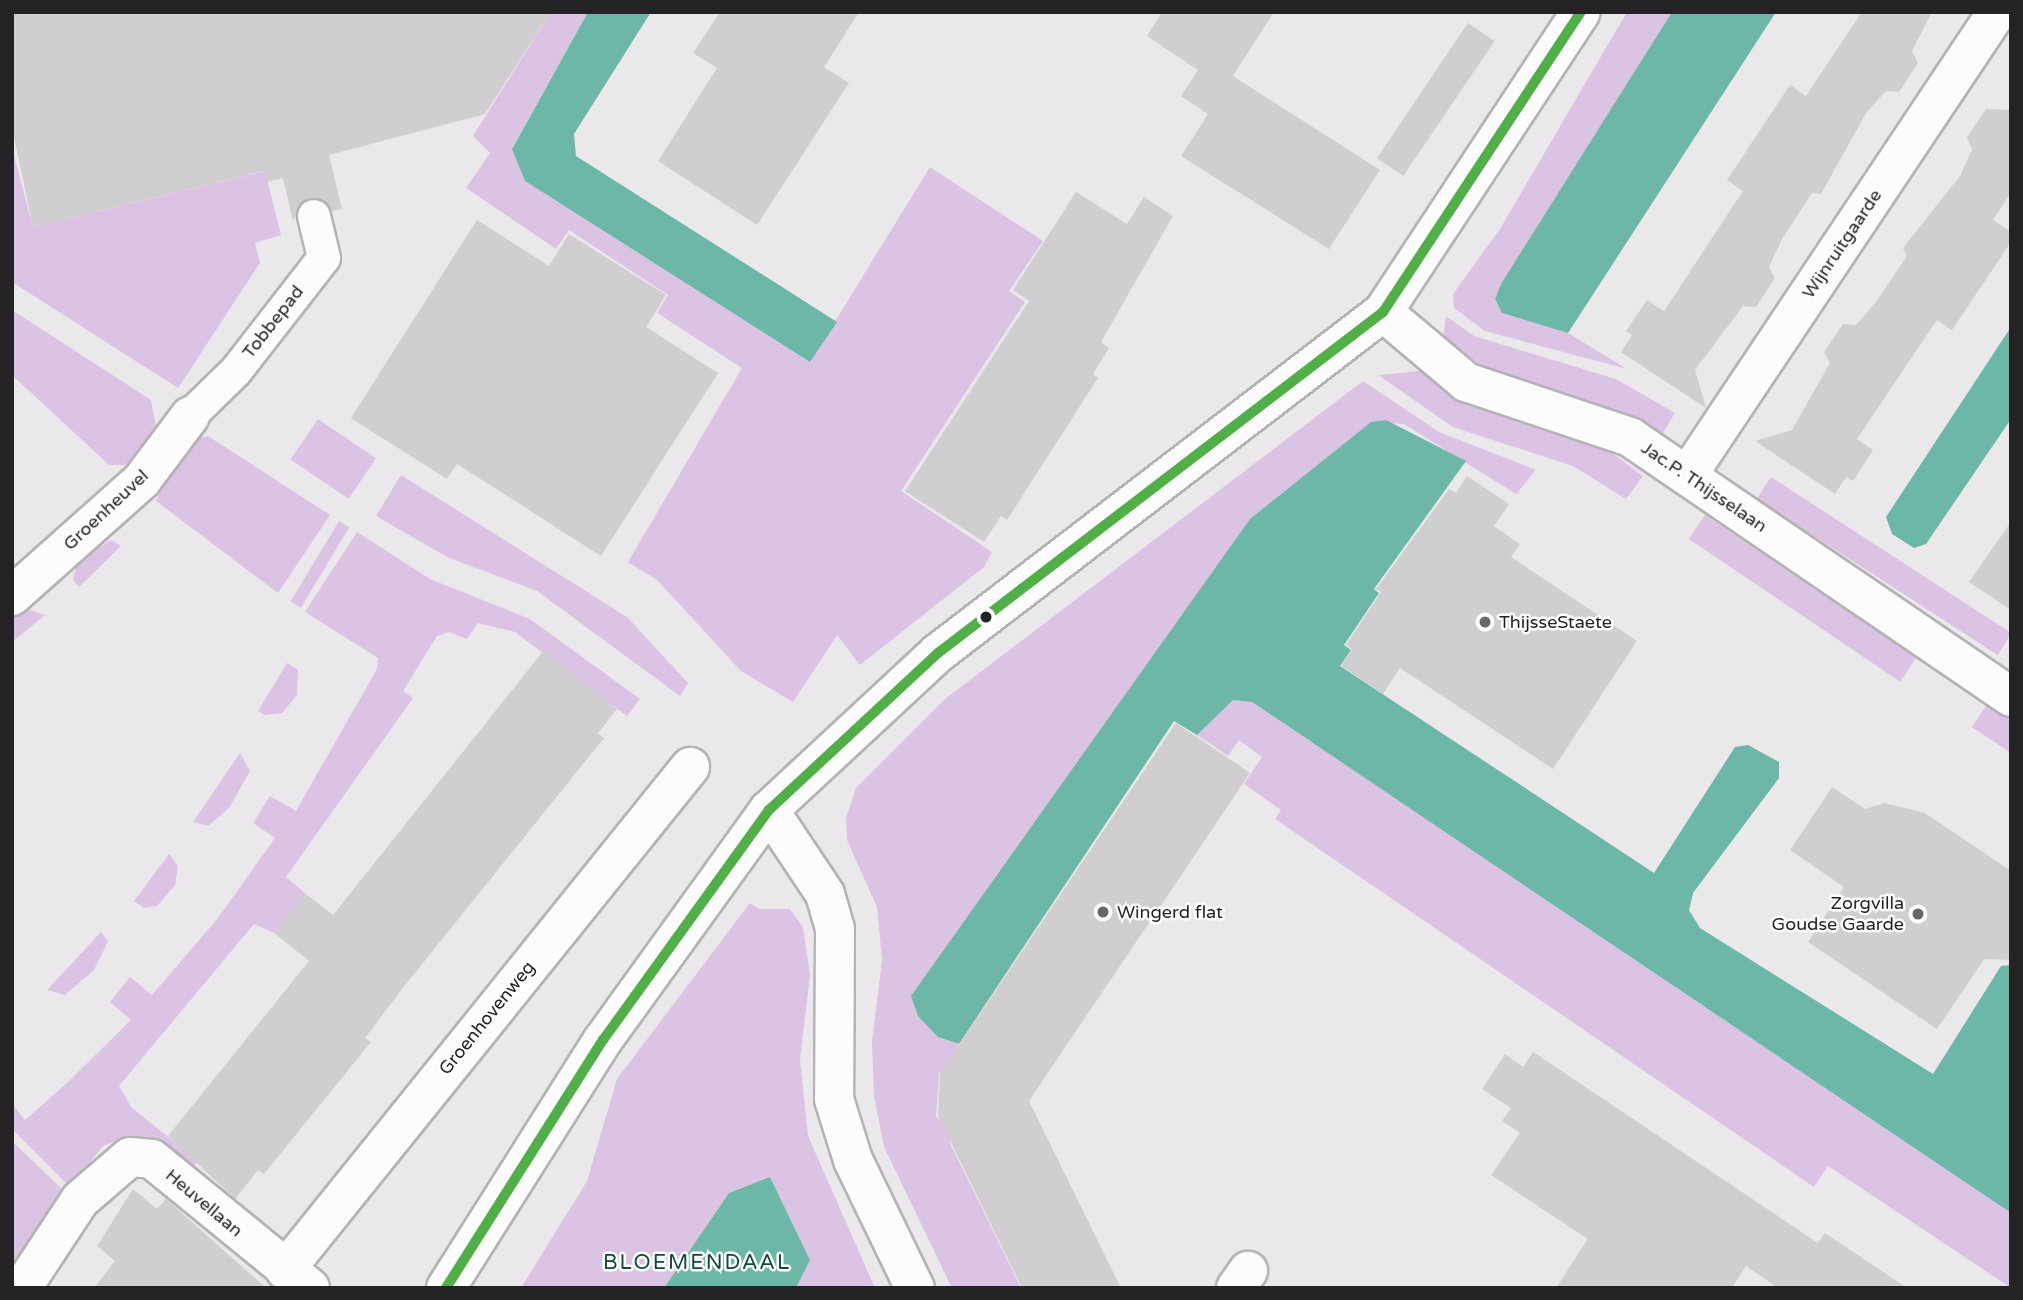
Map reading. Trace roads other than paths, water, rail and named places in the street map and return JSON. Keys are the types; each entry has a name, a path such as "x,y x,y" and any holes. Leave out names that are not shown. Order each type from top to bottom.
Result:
{"street":[{"path":"446,1288 603,1040 769,810 938,653 1383,312 1581,12"},
{"name":"Wijnruitgaarde","path":"1687,476 1997,12"},
{"name":"Tobbepad","path":"191,416 236,371 324,258 314,216"},
{"name":"Jac.P. Thijsselaan","path":"1383,312 1466,382 1630,437 2011,697"},
{"name":"Groenheuvel","path":"12,596 142,480 191,416"},
{"name":"Groenhovenweg","path":"297,1279 690,767"},
{"path":"769,810 825,894 835,929 834,1099 853,1160 915,1288"},
{"name":"Heuvellaan","path":"22,1288 80,1200 130,1157 152,1159 297,1279"}],"place":[{"name":"ThijsseStaete","path":"1485,622"},
{"name":"Wingerd flat","path":"1103,912"},
{"name":"Zorgvilla Goudse Gaarde","path":"1918,914"}],"district":[{"name":"BLOEMENDAAL","path":"697,1263"}]}
